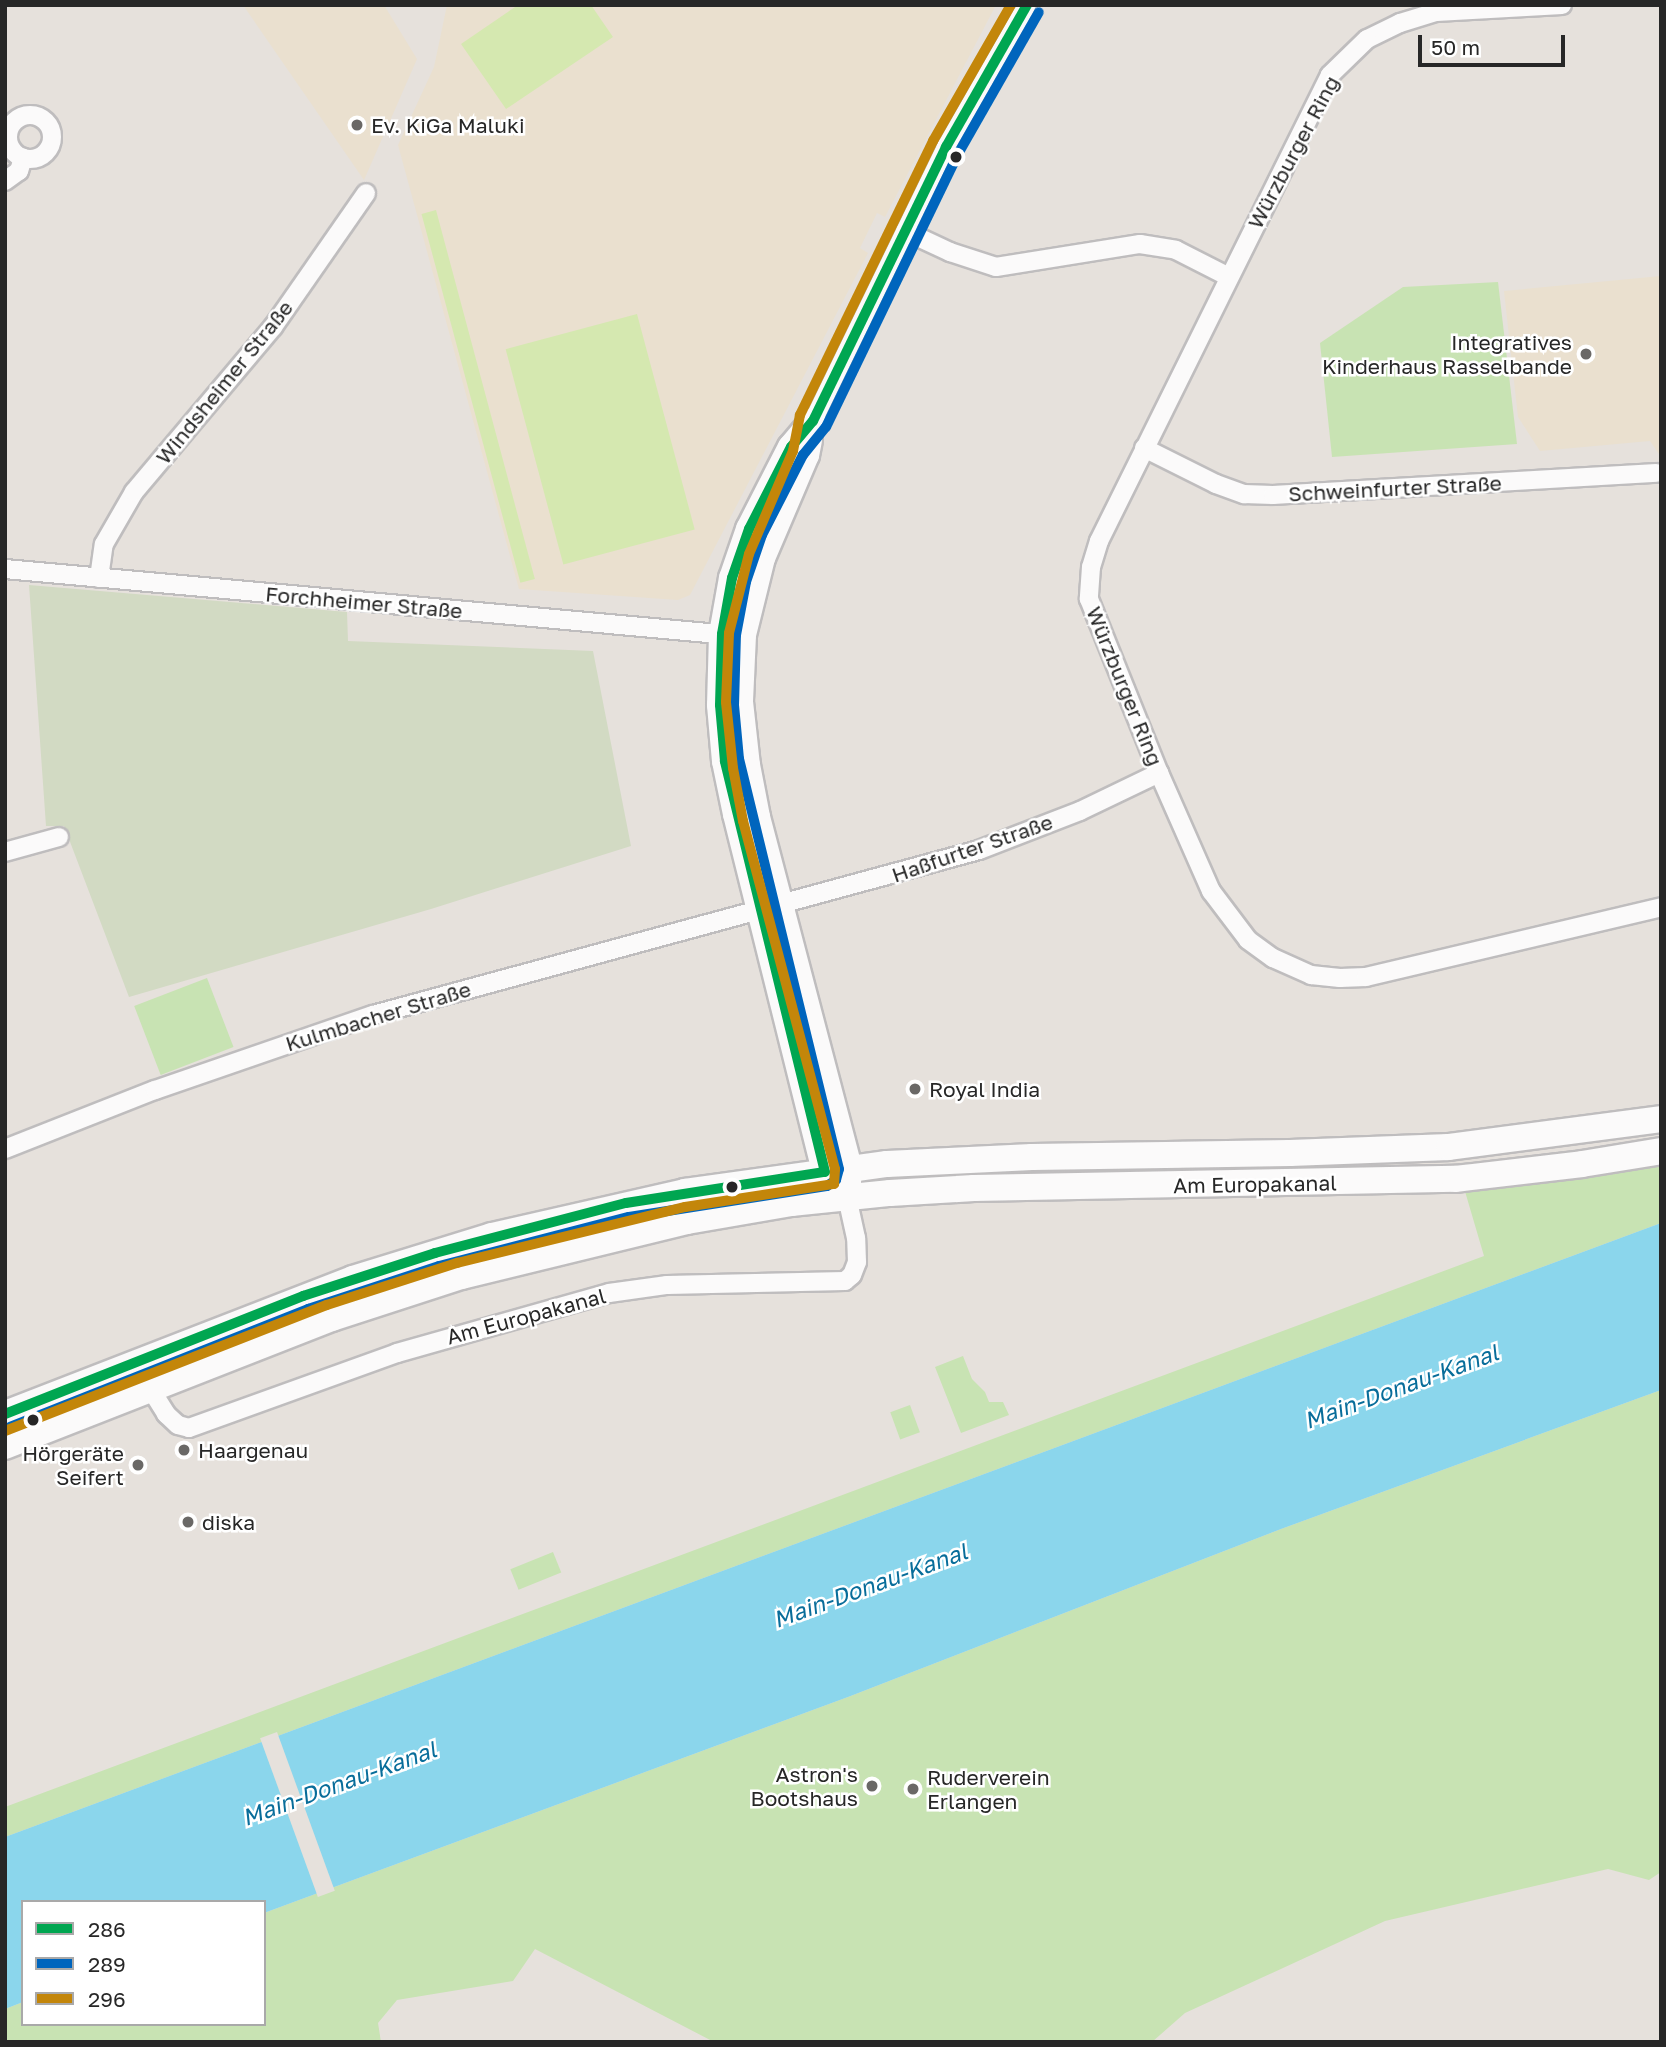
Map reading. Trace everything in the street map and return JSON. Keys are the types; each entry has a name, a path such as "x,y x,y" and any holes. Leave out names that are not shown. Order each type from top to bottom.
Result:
{"main road":[{"path":"813,421 791,447 749,529 732,578 733,635 720,705 725,761 769,908 837,1170"},
{"name":"Am Europakanal","path":"5,1414 303,1296 435,1253 626,1203 837,1170 1032,1157 1449,1147 1661,1119"},
{"name":"Am Europakanal","path":"5,1446 332,1318 461,1276 687,1221 791,1202 975,1188 1455,1179 1582,1164 1661,1151"},
{"name":"Am Europakanal","path":"837,1170 847,1197"}],"street":[{"path":"813,421 946,148 1027,5"},
{"name":"Würzburger Ring","path":"1562,5 1436,12 1400,23 1367,39 1330,75 1099,541 1091,567 1090,598 1159,773 1210,891 1227,917 1248,940 1273,958 1311,975 1366,977 1661,907"},
{"path":"5,181 19,171 23,158"},
{"name":"Windsheimer Straße","path":"99,578 104,544 134,492 272,327 366,193"},
{"path":"905,231 950,252 996,267 1140,244 1176,250 1229,277"},
{"name":"Schweinfurter Straße","path":"1144,448 1216,484 1244,494 1273,495 1656,473"},
{"name":"Forchheimer Straße","path":"5,569 733,635"},
{"name":"Haßfurter Straße","path":"769,908 979,850 1080,811 1159,773"},
{"path":"5,852 59,837"},
{"name":"Kulmbacher Straße","path":"5,1149 155,1090 373,1015 769,908"},
{"name":"Am Europakanal","path":"150,1388 166,1414 178,1424 189,1428 397,1353 609,1293 667,1285 845,1281 852,1275 857,1262 856,1238 847,1197"}],"shaded area":[{"name":"Ev. KiGa Maluki","path":"243,5 384,5 417,59 364,180"},
{"path":"447,5 996,5 885,217 877,213 860,248 868,253 690,595 678,600 519,589 398,145 434,67"},
{"name":"Integratives Kinderhaus Rasselbande","path":"1661,276 1661,457 1650,441 1540,451 1518,417 1504,291"}],"green space":[{"path":"518,5 591,5 613,37 506,109 461,44"},
{"path":"436,210 535,579 520,583 422,214"},
{"path":"1498,282 1517,444 1332,457 1320,343 1403,287"},
{"path":"637,314 695,529 563,565 506,349"},
{"path":"29,585 347,612 348,641 593,651 631,846 431,909 129,997 64,826 46,826"},
{"path":"207,978 234,1047 161,1075 134,1006"},
{"path":"1661,1162 1661,1223 5,1837 5,1807 1484,1256 1464,1188"},
{"path":"963,1356 972,1379 985,1392 989,1402 1003,1402 1009,1415 961,1433 935,1367"},
{"path":"1661,1390 1661,1872 1649,1880 1608,1869 1385,1921 1185,2013 1152,2042 714,2042 535,1949 513,1981 397,2000 378,2023 381,2042 5,2042 5,2009 21,2003 21,2026 266,2026 266,1912 848,1697 1281,1529"},
{"path":"910,1405 920,1432 900,1439 890,1412"},
{"path":"553,1552 561,1572 519,1590 510,1569"}],"water":[{"name":"Main-Donau-Kanal","path":"1661,1223 1661,1390 1281,1529 848,1697 266,1912 266,1900 21,1900 21,2003 5,2009 5,1837"}],"pier":[{"path":"277,1732 335,1891 318,1897 260,1738"}],"transit line":[{"name":"296","path":"5,1431 327,1305 457,1263 685,1207 834,1184 835,1169 743,821 733,768 726,702 729,633 749,554 793,451 800,415 933,141 1011,5"},
{"name":"286","path":"5,1414 303,1296 435,1253 626,1203 825,1172 725,761 720,705 722,634 732,578 749,529 791,447 813,421 946,147 1027,5"},
{"name":"289","path":"10,1427 308,1309 439,1266 629,1217 827,1186 836,1180 839,1169 739,759 734,705 736,635 746,582 762,535 803,455 826,427 958,154 1039,12"}],"place":[{"name":"Ev. KiGa Maluki","path":"357,125"},
{"name":"Integratives Kinderhaus Rasselbande","path":"1586,354"},
{"name":"Royal India","path":"915,1089"},
{"name":"Haargenau","path":"184,1450"},
{"name":"Hörgeräte Seifert","path":"138,1465"},
{"name":"diska","path":"188,1522"},
{"name":"Astron's Bootshaus","path":"872,1786"},
{"name":"Ruderverein Erlangen","path":"913,1789"}]}
